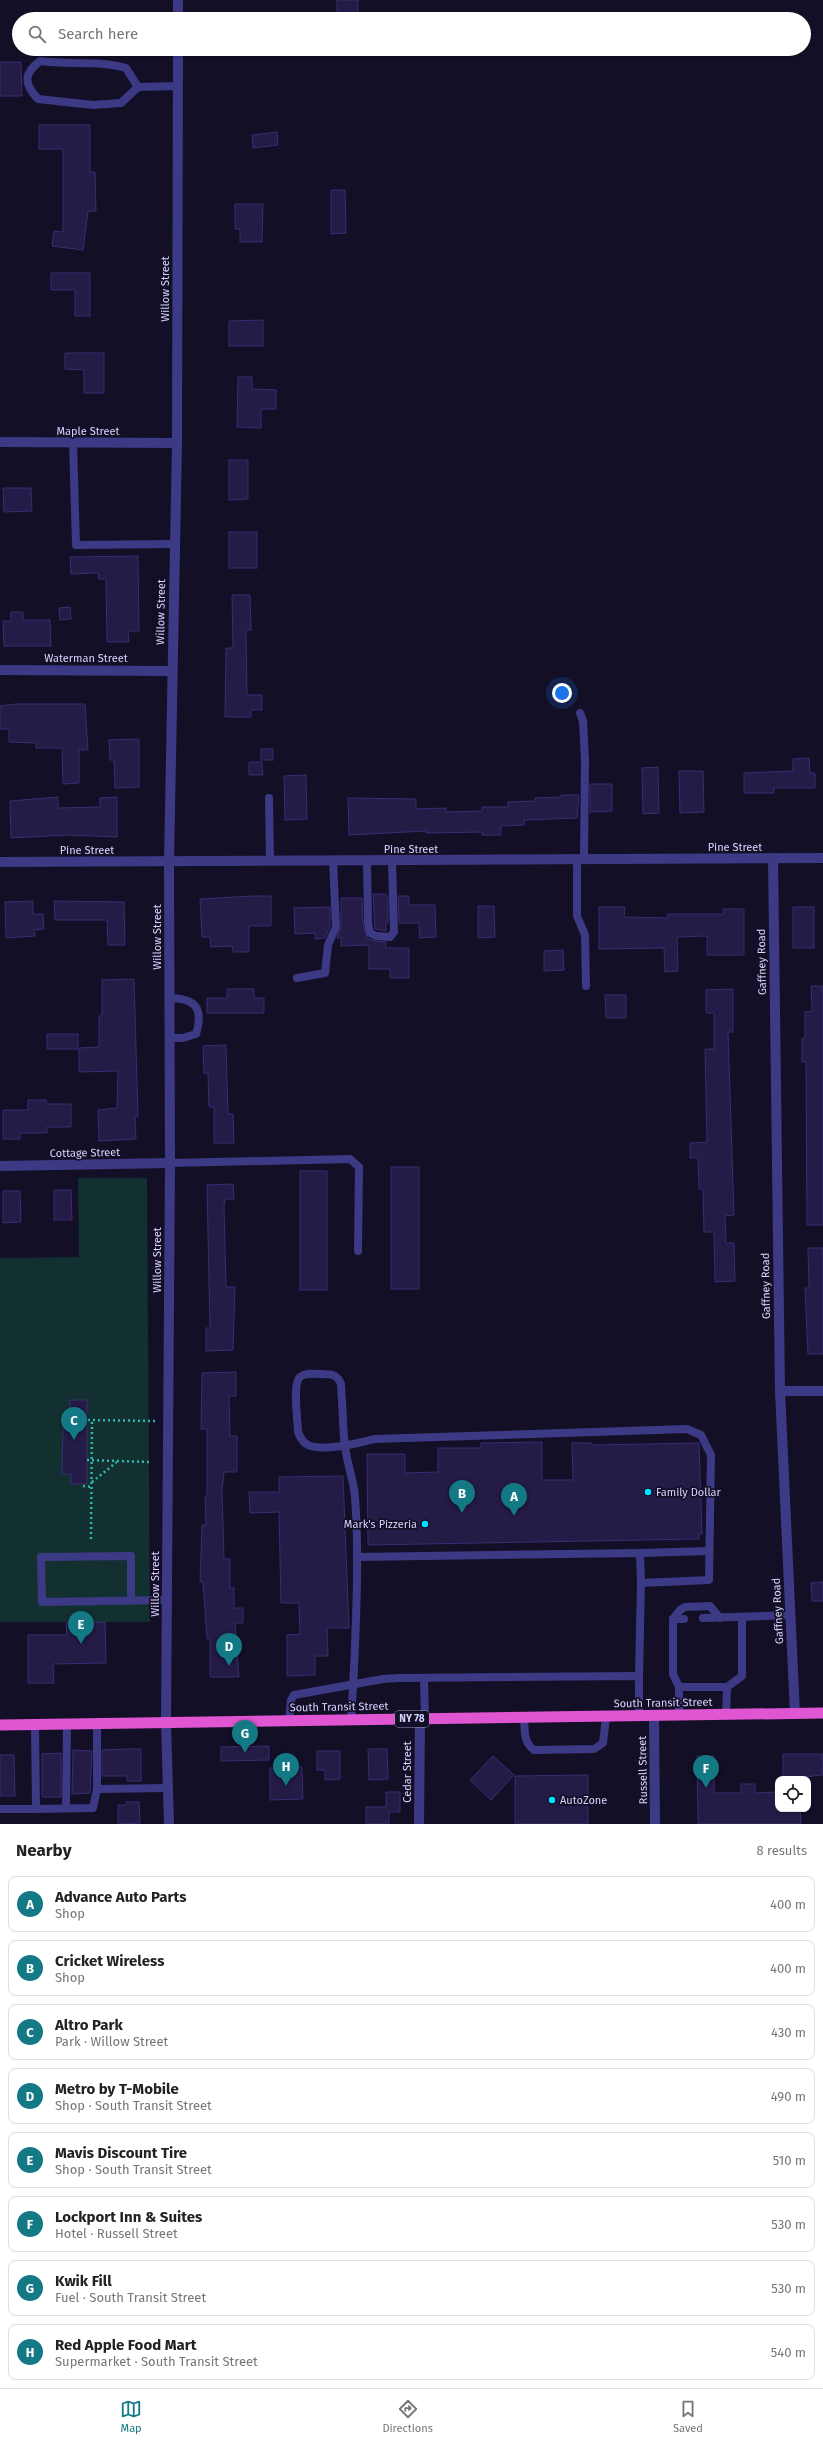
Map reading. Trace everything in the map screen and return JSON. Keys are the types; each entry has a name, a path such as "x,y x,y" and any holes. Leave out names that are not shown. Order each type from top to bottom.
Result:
{"highway":[{"name":"South Transit Street","path":"0,1725 823,1713"}],"street":[{"path":"178,0 178,12"},
{"name":"Willow Street","path":"169,1824 166,1723 170,1163 169,862 171,671 177,443 178,56"},
{"name":"Maple Street","path":"0,442 177,443"},
{"name":"Waterman Street","path":"0,670 171,671"},
{"name":"Gaffney Road","path":"773,858 780,1391 795,1714"},
{"name":"Pine Street","path":"0,862 270,862 823,858"},
{"name":"Cottage Street","path":"0,1166 170,1163"},
{"path":"780,1391 823,1391"},
{"name":"Russell Street","path":"654,1716 655,1824"},
{"name":"Cedar Street","path":"419,1824 422,1719"}],"lane":[{"path":"138,87 126,68 111,64 66,64 40,61 30,69 26,81 30,90 38,99 93,105 121,103 138,87 178,86"},
{"path":"74,443 76,545 174,544"},
{"path":"580,712 583,721 585,760 577,916 585,935 586,986"},
{"path":"269,798 270,862"},
{"path":"297,978 324,973 328,945 336,927 333,861"},
{"path":"367,861 368,923 370,933 376,936 390,937 394,932 392,861"},
{"path":"169,998 183,998 194,1003 197,1008 198,1027 196,1034 183,1038 170,1038"},
{"path":"170,1163 350,1159 359,1167 358,1251"},
{"path":"351,1720 357,1557 354,1488 344,1446 341,1384 338,1377 333,1374 307,1374 300,1377 296,1386 298,1432 301,1439 307,1445 344,1446 374,1439 687,1429 701,1435 711,1455 709,1580 640,1583"},
{"path":"357,1557 710,1551"},
{"path":"639,1716 640,1553"},
{"path":"131,1601 131,1556 41,1557 42,1602 131,1601 167,1600"},
{"path":"679,1714 679,1687 673,1674 673,1619 680,1610 685,1607 710,1606 720,1618"},
{"path":"703,1618 790,1616"},
{"path":"673,1619 684,1618"},
{"path":"679,1687 727,1687 742,1676 742,1618"},
{"path":"289,1721 291,1700 294,1695 382,1679 639,1676"},
{"path":"422,1719 424,1678"},
{"path":"726,1715 727,1687"},
{"path":"524,1718 526,1739 529,1746 534,1750 594,1749 603,1743 606,1717"},
{"path":"66,1808 67,1724"},
{"path":"0,1809 93,1808 97,1789 97,1724"},
{"path":"35,1725 36,1809"},
{"path":"97,1789 168,1788"}],"path":[{"path":"88,1420 156,1421"},
{"path":"91,1539 92,1420"},
{"path":"87,1460 150,1462"},
{"path":"92,1482 118,1461"},
{"path":"83,1486 92,1487"}],"green space":[{"path":"78,1178 147,1178 150,1622 0,1622 0,1258 79,1257"}],"building":[{"path":"337,0 358,0 358,12 337,12"},
{"path":"0,62 21,62 22,96 0,96"},
{"path":"39,125 90,125 90,172 95,172 96,211 88,211 83,250 52,246 54,231 63,232 63,149 39,149"},
{"path":"277,132 278,145 253,148 252,135"},
{"path":"331,190 345,190 346,233 331,234"},
{"path":"235,204 263,204 262,242 240,242 240,229 235,229"},
{"path":"51,273 90,273 90,316 75,316 75,290 51,290"},
{"path":"263,320 263,346 229,346 229,321"},
{"path":"65,353 104,353 104,393 84,393 84,370 65,369"},
{"path":"238,377 252,377 252,389 276,390 276,409 261,409 261,428 237,427"},
{"path":"229,460 248,460 248,499 229,500"},
{"path":"3,488 31,488 32,511 4,512"},
{"path":"229,532 257,532 257,568 229,568"},
{"path":"138,556 139,631 128,631 129,642 107,642 106,579 99,579 98,573 71,574 70,557"},
{"path":"232,595 250,595 251,630 246,630 247,695 262,695 262,710 251,710 251,717 225,717 226,648 233,648"},
{"path":"70,607 71,619 60,620 59,608"},
{"path":"11,612 23,612 23,620 50,620 51,646 4,646 3,621 11,621"},
{"path":"16,704 85,704 88,750 79,750 79,783 63,784 62,748 36,748 36,743 9,742 9,729 0,729 0,706"},
{"path":"139,739 139,787 115,788 114,760 110,760 109,740"},
{"path":"261,749 273,749 273,760 261,760"},
{"path":"809,758 810,773 815,773 815,788 774,788 774,793 744,793 744,773 793,771 793,759"},
{"path":"249,762 262,762 263,775 249,775"},
{"path":"658,767 659,813 643,814 642,768"},
{"path":"679,771 703,771 704,812 680,813"},
{"path":"306,775 307,819 285,820 284,776"},
{"path":"590,784 612,784 612,811 590,812"},
{"path":"561,795 579,795 577,818 524,820 524,825 501,826 501,835 482,835 482,832 426,833 426,831 349,835 348,798 416,799 416,809 446,808 446,812 482,811 482,807 508,807 508,802 535,801 535,798 561,797"},
{"path":"58,797 58,808 100,807 100,798 117,797 117,837 67,835 11,838 10,801"},
{"path":"373,894 385,894 388,896 388,923 386,923 386,931 375,929"},
{"path":"271,896 271,926 249,926 249,952 233,952 232,946 211,947 210,937 202,937 200,899"},
{"path":"398,896 409,896 409,905 435,905 436,937 420,938 419,923 399,923"},
{"path":"341,898 362,898 363,924 367,938 375,941 386,942 386,948 409,948 409,978 390,978 390,969 369,969 369,945 341,946 341,938 337,938 341,927"},
{"path":"33,901 33,914 43,914 44,929 34,930 35,936 6,938 5,902"},
{"path":"54,901 124,902 125,945 108,945 107,920 55,920"},
{"path":"478,906 494,906 495,937 478,938"},
{"path":"330,907 330,926 325,938 315,939 315,933 295,934 294,908"},
{"path":"599,907 625,907 624,917 668,918 668,914 723,914 723,909 744,909 744,955 707,955 707,936 677,937 678,971 665,972 664,948 599,949"},
{"path":"793,907 814,907 814,948 793,948"},
{"path":"563,950 564,970 544,971 544,951"},
{"path":"134,979 138,1117 135,1117 136,1139 99,1141 98,1110 117,1108 118,1071 79,1072 79,1048 99,1047 99,1016 102,1016 102,980"},
{"path":"811,986 823,986 823,1225 807,1225 806,1062 802,1062 802,1038 805,1038 805,1012 812,1011"},
{"path":"227,989 254,989 254,998 264,998 264,1013 207,1013 207,998 227,998"},
{"path":"733,989 733,1032 728,1032 734,1215 725,1216 726,1243 734,1243 735,1281 715,1282 714,1232 704,1232 703,1189 699,1189 698,1158 690,1158 690,1143 707,1142 705,1049 714,1049 714,1013 706,1013 706,990"},
{"path":"605,995 626,995 626,1018 606,1018"},
{"path":"47,1034 78,1034 78,1049 47,1049"},
{"path":"226,1045 228,1114 233,1114 234,1143 214,1143 214,1107 209,1107 208,1073 204,1073 203,1046"},
{"path":"28,1100 46,1100 47,1104 71,1104 71,1127 47,1127 47,1133 20,1133 20,1139 3,1139 3,1110 28,1110"},
{"path":"391,1167 419,1167 419,1289 391,1289"},
{"path":"300,1171 327,1171 327,1290 300,1290"},
{"path":"233,1184 234,1199 225,1199 224,1206 226,1287 235,1287 233,1350 206,1351 206,1328 210,1328 207,1185"},
{"path":"54,1190 71,1190 72,1220 54,1220"},
{"path":"3,1191 20,1191 21,1222 3,1223"},
{"path":"808,1248 823,1248 823,1354 808,1354 805,1288 809,1288"},
{"path":"236,1372 236,1396 229,1396 230,1436 237,1436 237,1472 224,1472 222,1491 224,1559 230,1559 230,1588 234,1588 234,1608 243,1608 243,1623 235,1623 239,1677 210,1677 210,1639 207,1639 203,1582 200,1582 202,1525 206,1525 205,1496 207,1496 207,1429 201,1429 202,1373"},
{"path":"70,1400 87,1400 87,1484 71,1484 71,1474 62,1474 63,1428 70,1428"},
{"path":"542,1442 542,1480 573,1480 572,1443 592,1443 592,1445 699,1443 702,1534 699,1534 699,1539 368,1545 367,1454 405,1454 405,1473 438,1472 438,1448 481,1448 481,1443"},
{"path":"343,1476 349,1628 327,1628 328,1656 315,1656 315,1675 287,1676 287,1635 300,1634 299,1603 281,1603 279,1512 250,1513 249,1492 279,1492 279,1477"},
{"path":"823,1582 823,1601 812,1601 811,1583"},
{"path":"105,1622 106,1663 53,1664 54,1683 28,1683 28,1635 67,1635 66,1623"},
{"path":"269,1746 269,1760 221,1761 221,1747"},
{"path":"141,1749 141,1781 127,1781 127,1776 102,1776 102,1750"},
{"path":"368,1749 387,1749 388,1779 369,1780"},
{"path":"73,1750 92,1751 90,1793 72,1794"},
{"path":"317,1751 340,1751 340,1779 325,1780 325,1770 317,1770"},
{"path":"61,1753 61,1797 42,1797 42,1754"},
{"path":"783,1754 823,1754 823,1775 783,1776"},
{"path":"0,1755 14,1755 15,1796 0,1796"},
{"path":"493,1756 514,1775 491,1800 470,1780"},
{"path":"697,1756 714,1756 714,1793 741,1793 741,1784 755,1784 755,1793 775,1792 775,1812 800,1812 801,1824 698,1824"},
{"path":"302,1767 303,1799 270,1800 270,1768"},
{"name":"AutoZone","path":"588,1775 588,1824 515,1824 515,1776"},
{"path":"386,1792 400,1792 400,1812 389,1812 389,1824 366,1824 366,1807 386,1807"},
{"path":"126,1802 139,1802 140,1823 118,1824 118,1805 126,1805"}],"place":[{"name":"Altro Park","path":"74,1440"},
{"name":"Family Dollar","path":"648,1492"},
{"name":"Cricket Wireless","path":"462,1513"},
{"name":"Advance Auto Parts","path":"514,1516"},
{"name":"Mark's Pizzeria","path":"425,1524"},
{"name":"Mavis Discount Tire","path":"81,1644"},
{"name":"Metro by T-Mobile","path":"229,1666"},
{"name":"Kwik Fill","path":"245,1753"},
{"name":"Red Apple Food Mart","path":"286,1786"},
{"name":"Lockport Inn & Suites","path":"706,1788"},
{"name":"AutoZone","path":"552,1800"}]}
